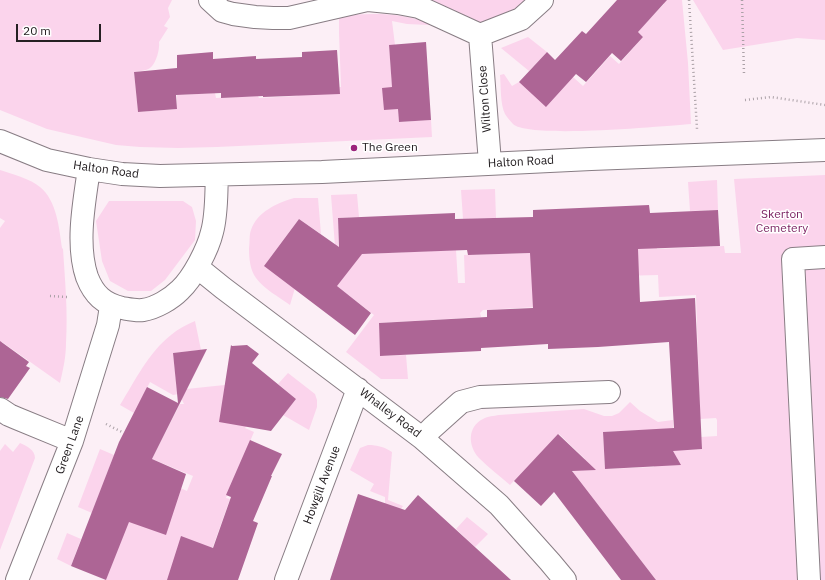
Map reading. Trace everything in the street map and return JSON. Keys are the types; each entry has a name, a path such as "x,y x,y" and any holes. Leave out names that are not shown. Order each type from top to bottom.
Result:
{"street":[{"path":"210,0 222,10 233,14 274,18 289,18 367,0 398,3 419,8 480,35 521,19 542,0"},
{"name":"Wilton Close","path":"480,35 490,163"},
{"name":"Halton Road","path":"0,141 47,160 122,174 160,176 322,172 490,163 825,150"},
{"path":"89,169 82,215 82,254 87,277 93,289 101,299 111,306 143,310 155,306 180,290 197,267 209,245 213,232 217,175"},
{"path":"809,580 793,259 825,257"},
{"name":"Whalley Road","path":"197,267 422,438 499,505 565,580"},
{"name":"Green Lane","path":"17,580 72,441 108,325 111,306"},
{"name":"Howgill Avenue","path":"286,580 358,389"},
{"path":"422,438 461,402 480,397 608,392"},
{"path":"0,409 16,418 72,441"}],"path":[{"path":"689,0 697,155"},
{"path":"742,0 744,74"},
{"path":"745,100 771,97 825,105"},
{"path":"50,296 69,297"},
{"path":"106,424 124,433"}],"green space":[{"path":"0,0 172,0 168,8 170,17 164,26 168,28 159,42 156,60 148,69 134,72 138,112 177,109 177,95 215,93 216,98 258,96 259,98 297,96 303,89 341,87 339,16 384,14 418,19 429,23 429,25 407,24 392,21 395,45 389,45 392,84 397,84 399,122 431,120 432,137 178,148 116,145 47,129 0,110"},
{"path":"425,0 530,0 518,9 481,23 449,8"},
{"path":"660,0 682,0 688,63 691,124 627,129 543,131 524,128 513,124 505,114 502,105 500,75 504,74 512,86 519,82 573,77 583,86 610,56 619,64 643,37 638,32 664,4"},
{"path":"693,0 825,0 825,40 797,38 723,50"},
{"path":"528,37 547,52 529,71 501,48"},
{"path":"0,170 27,179 36,184 46,193 54,207 63,249 67,331 60,383 2,342 0,343 0,228 5,221 0,218"},
{"name":"Skerton Cemetery","path":"825,175 825,580 656,580 592,498 567,478 585,459 559,434 510,485 483,462 475,453 471,442 472,432 478,422 487,417 584,409 604,416 612,416 619,413 630,402 640,411 658,422 673,420 674,450 702,449 701,437 717,436 716,418 700,419 696,295 659,297 658,275 620,276 537,307 483,310 480,313 481,317 379,323 380,356 406,355 408,379 381,379 346,352 374,315 320,273 336,259 331,195 357,194 359,217 338,218 339,255 456,250 458,283 465,283 464,255 530,253 657,241 657,249 724,246 725,253 741,253 734,179","holes":["652,430 654,467 605,469 603,432"]},
{"path":"717,180 718,210 690,211 688,182"},
{"path":"495,189 496,218 463,219 461,190"},
{"path":"294,198 318,198 321,234 299,219 267,262 295,288 290,305 267,289 256,278 251,268 249,248 250,232 258,218 268,209"},
{"path":"109,201 183,201 192,207 196,221 195,240 165,280 151,291 128,291 110,281 102,261 96,221"},
{"path":"195,321 201,350 173,353 177,390 234,384 256,412 245,428 254,432 226,498 230,499 201,580 106,580 147,473 187,491 193,476 152,459 180,404 184,404 179,394 173,395 150,382 134,413 120,405 142,368 155,350 182,327"},
{"path":"288,373 315,394 317,407 309,430 283,415 296,399 278,384"},
{"path":"20,443 28,447 34,453 35,458 0,550 0,451 5,444 13,452"},
{"path":"368,445 375,445 392,452 388,500 403,506 392,521 375,534 385,503 385,497 370,491 374,484 350,470 360,448"},
{"path":"100,449 114,455 92,513 78,507"},
{"path":"467,517 488,534 475,547 456,529"},
{"path":"67,533 81,539 71,566 57,559"}],"building":[{"path":"617,0 667,0 638,32 643,37 621,61 612,53 586,82 576,74 546,107 519,82 547,52 555,60 582,31 586,34"},
{"path":"426,42 431,120 399,122 398,109 384,110 382,88 392,87 389,45"},
{"path":"337,50 340,94 221,98 221,93 176,95 177,109 138,112 134,72 177,68 177,55 213,52 213,59 256,56 256,59 302,57 302,52"},
{"path":"649,205 650,213 718,210 720,246 638,249 640,302 695,298 702,449 673,451 681,465 605,469 603,432 674,428 669,342 548,349 548,344 481,348 481,351 380,356 379,323 487,317 487,310 533,308 530,253 468,255 467,250 362,254 337,286 371,313 355,335 264,266 299,219 339,247 338,218 455,213 455,219 533,217 533,210"},
{"path":"0,341 29,362 26,366 30,368 8,399 0,397"},
{"path":"231,345 247,345 259,354 252,363 296,399 271,431 219,422"},
{"path":"207,349 152,459 186,474 166,535 129,522 106,580 71,566 119,442 147,387 178,403 173,353"},
{"path":"558,434 596,470 572,471 656,580 621,580 554,492 541,506 514,481"},
{"path":"250,440 282,454 271,476 253,521 258,523 238,580 167,580 181,536 213,548 231,497 226,495"},
{"path":"358,494 405,510 418,495 511,580 330,580"}],"place":[{"name":"The Green","path":"354,148"}]}
